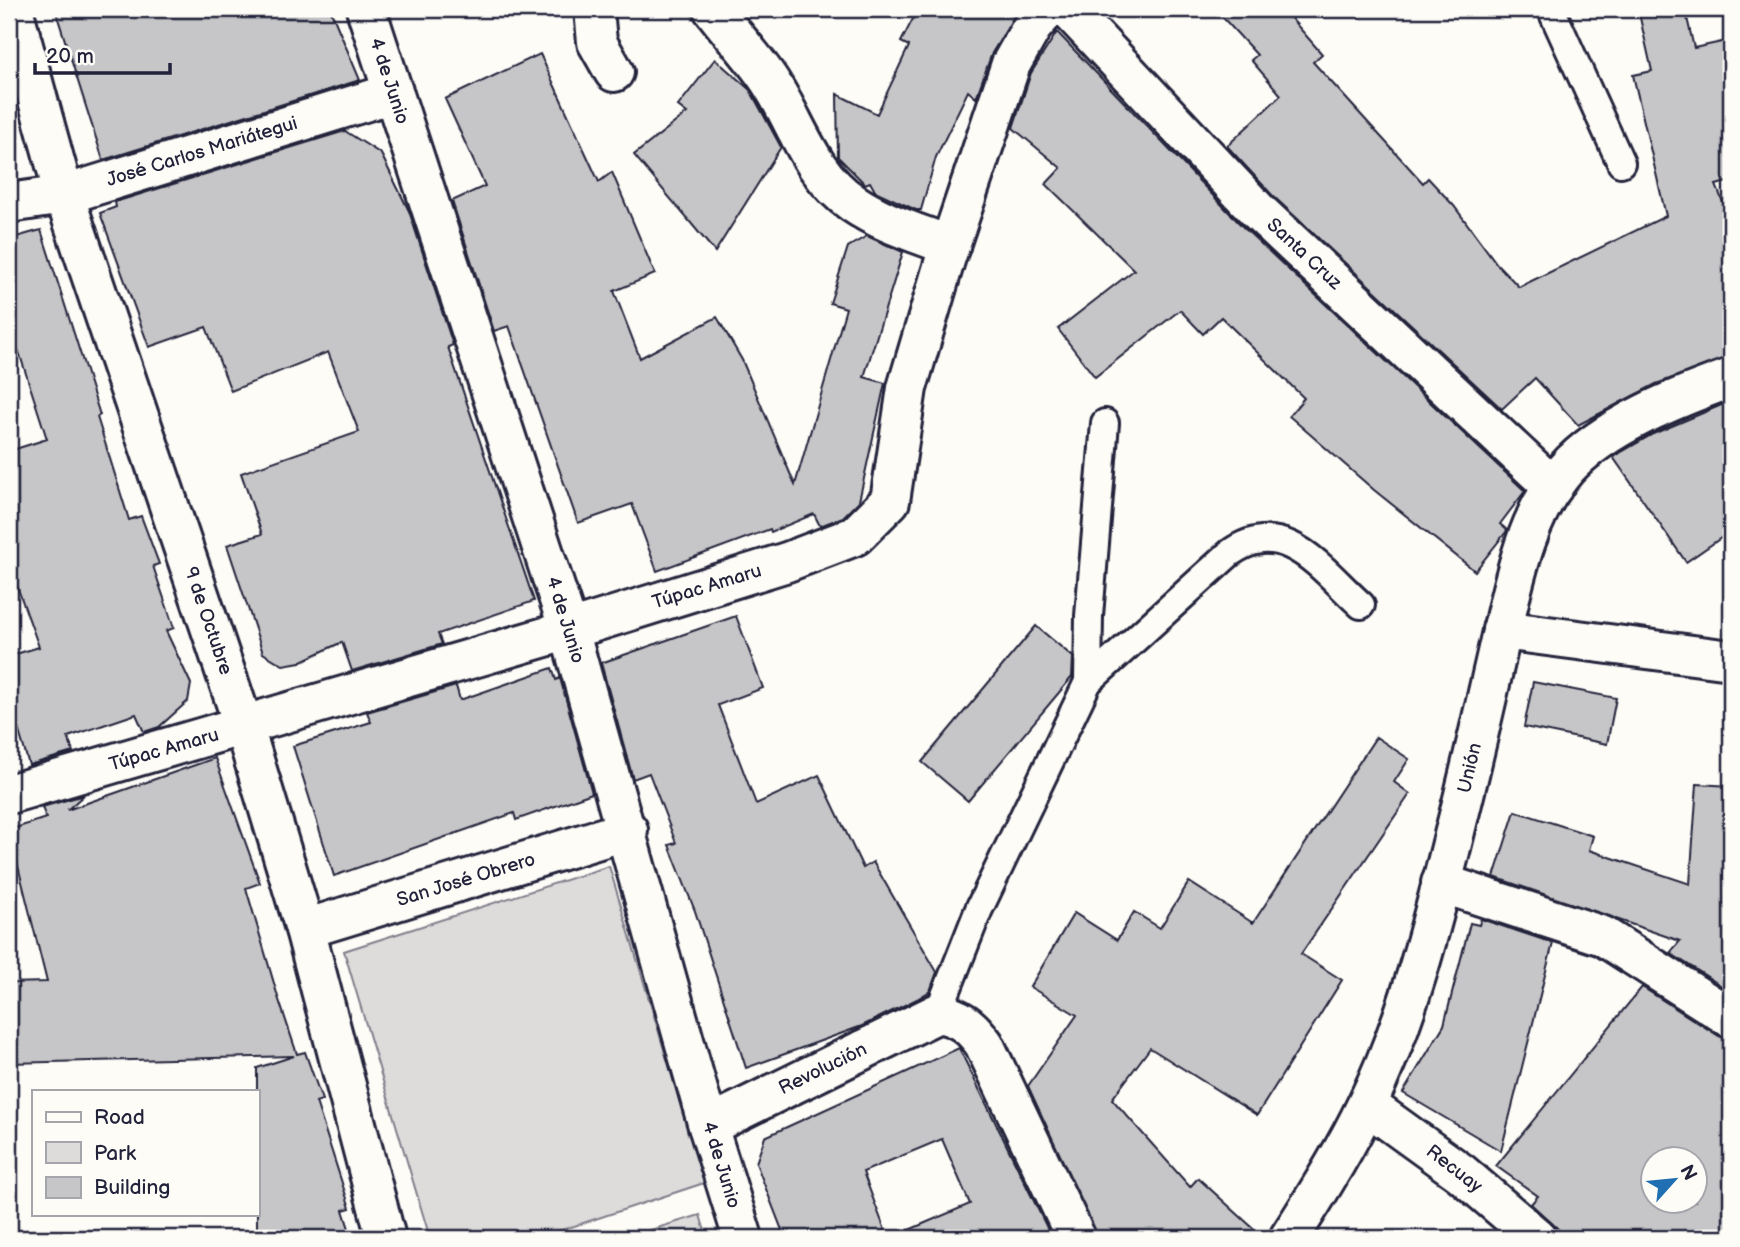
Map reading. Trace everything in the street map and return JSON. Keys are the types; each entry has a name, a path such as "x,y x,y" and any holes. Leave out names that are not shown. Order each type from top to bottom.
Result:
{"street":[{"name":"9 de Octubre","path":"13,9 64,195 244,727 305,929 386,1238"},
{"name":"4 de Junio","path":"366,9 569,630 628,830 708,1126 743,1238"},
{"path":"594,9 597,42 614,72"},
{"path":"713,9 768,79 806,150 827,180 851,202 877,218 950,246"},
{"name":"Túpac Amaru","path":"9,794 569,630 787,562 855,536 890,501 907,388 950,246 1012,64 1032,27 1048,9"},
{"name":"Santa Cruz","path":"1068,9 1258,211 1553,487"},
{"name":"José Carlos Mariátegui","path":"9,204 64,195 393,93"},
{"name":"Unión","path":"1289,1238 1330,1174 1367,1105 1418,971 1514,573 1526,541 1553,487 1583,454 1622,428 1685,395 1731,378"},
{"path":"1502,629 1731,660"},
{"name":"San José Obrero","path":"305,929 628,830"},
{"path":"1441,883 1603,936 1731,1018"},
{"path":"938,1013 966,1023 984,1044 1076,1238"},
{"name":"Revolución","path":"708,1126 938,1013"},
{"name":"Recuay","path":"1367,1105 1461,1173 1537,1238"}],"lane":[{"path":"1551,9 1621,163"},
{"path":"1088,682 1089,616 1105,424"},
{"path":"938,1013 979,909 1088,682 1230,553 1256,539 1270,538 1285,542 1305,555 1361,605"}],"green space":[{"path":"609,866 704,1183 538,1238 430,1238 344,951"},
{"path":"700,1215 707,1238 624,1238"}],"building":[{"path":"55,9 330,9 360,80 103,160"},
{"path":"918,9 1019,9 992,53 976,98 968,91 936,157 921,210 875,191 870,182 865,184 838,157 837,94 877,114 909,46 901,42"},
{"path":"1215,9 1283,9 1322,54 1313,62 1423,183 1428,178 1454,206 1497,264 1519,287 1666,216 1633,75 1652,71 1638,9 1685,9 1694,48 1731,40 1731,181 1716,185 1731,222 1731,357 1656,384 1578,425 1535,378 1502,409 1273,196 1227,146 1281,95 1251,60 1257,55"},
{"path":"1057,32 1243,227 1525,491 1500,524 1506,532 1475,571 1374,490 1289,416 1304,398 1221,317 1203,334 1180,310 1095,377 1058,329 1134,270 1046,184 1061,168 1013,128 1031,73"},
{"path":"540,54 599,182 612,172 655,274 614,291 640,358 717,317 742,360 795,485 846,308 830,303 848,247 867,236 903,252 864,377 885,383 859,501 843,517 820,526 814,514 771,532 770,529 657,571 632,504 578,523 509,326 494,331 452,201 485,186 445,99"},
{"path":"715,59 750,90 781,147 715,252 634,155 687,113 678,106"},
{"path":"345,131 381,154 409,211 453,345 448,347 534,601 438,634 442,644 352,671 342,642 300,662 283,665 263,653 227,545 262,534 241,473 359,432 328,352 231,391 206,327 149,347 100,213 116,207 115,202"},
{"path":"41,230 100,415 97,417 129,520 141,516 159,564 153,566 174,628 166,631 191,684 188,701 159,727 144,732 136,714 68,737 73,752 29,765 9,698 9,656 39,647 9,564 9,451 47,439 18,349 9,352 9,239"},
{"path":"1731,401 1731,531 1686,562 1613,457 1653,434"},
{"path":"736,616 763,688 718,705 756,804 819,775 863,868 873,862 937,972 930,991 917,999 862,1026 746,1068 695,911 669,845 676,843 649,773 633,779 601,663"},
{"path":"1036,626 1073,657 1072,677 968,801 922,762"},
{"path":"552,668 556,680 560,678 592,793 516,820 514,813 334,876 293,746 371,722 367,712 456,686 460,700"},
{"path":"1533,682 1616,698 1607,744 1524,727"},
{"path":"1376,737 1409,759 1394,782 1410,794 1301,954 1342,980 1257,1115 1150,1048 1112,1099 1190,1187 1198,1178 1264,1238 1098,1238 1028,1086 1077,1015 1030,987 1074,913 1117,940 1134,912 1160,928 1189,882 1253,923"},
{"path":"215,758 260,883 246,888 278,997 297,1054 305,1052 322,1100 316,1102 350,1208 343,1210 352,1238 257,1238 257,1068 294,1056 9,1063 9,983 47,982 9,830 46,818 42,807 84,795 67,810"},
{"path":"1697,784 1731,786 1731,992 1670,953 1680,941 1494,877 1515,811 1593,836 1589,850 1690,884"},
{"path":"1481,919 1553,943 1501,1151 1403,1093 1444,1025 1470,923 1479,925"},
{"path":"1642,987 1719,1036 1731,1040 1731,1238 1568,1238 1531,1204 1538,1196 1496,1166"},
{"path":"959,1048 1052,1238 890,1238 970,1204 942,1139 863,1172 888,1238 785,1238 756,1163 765,1137"}]}
